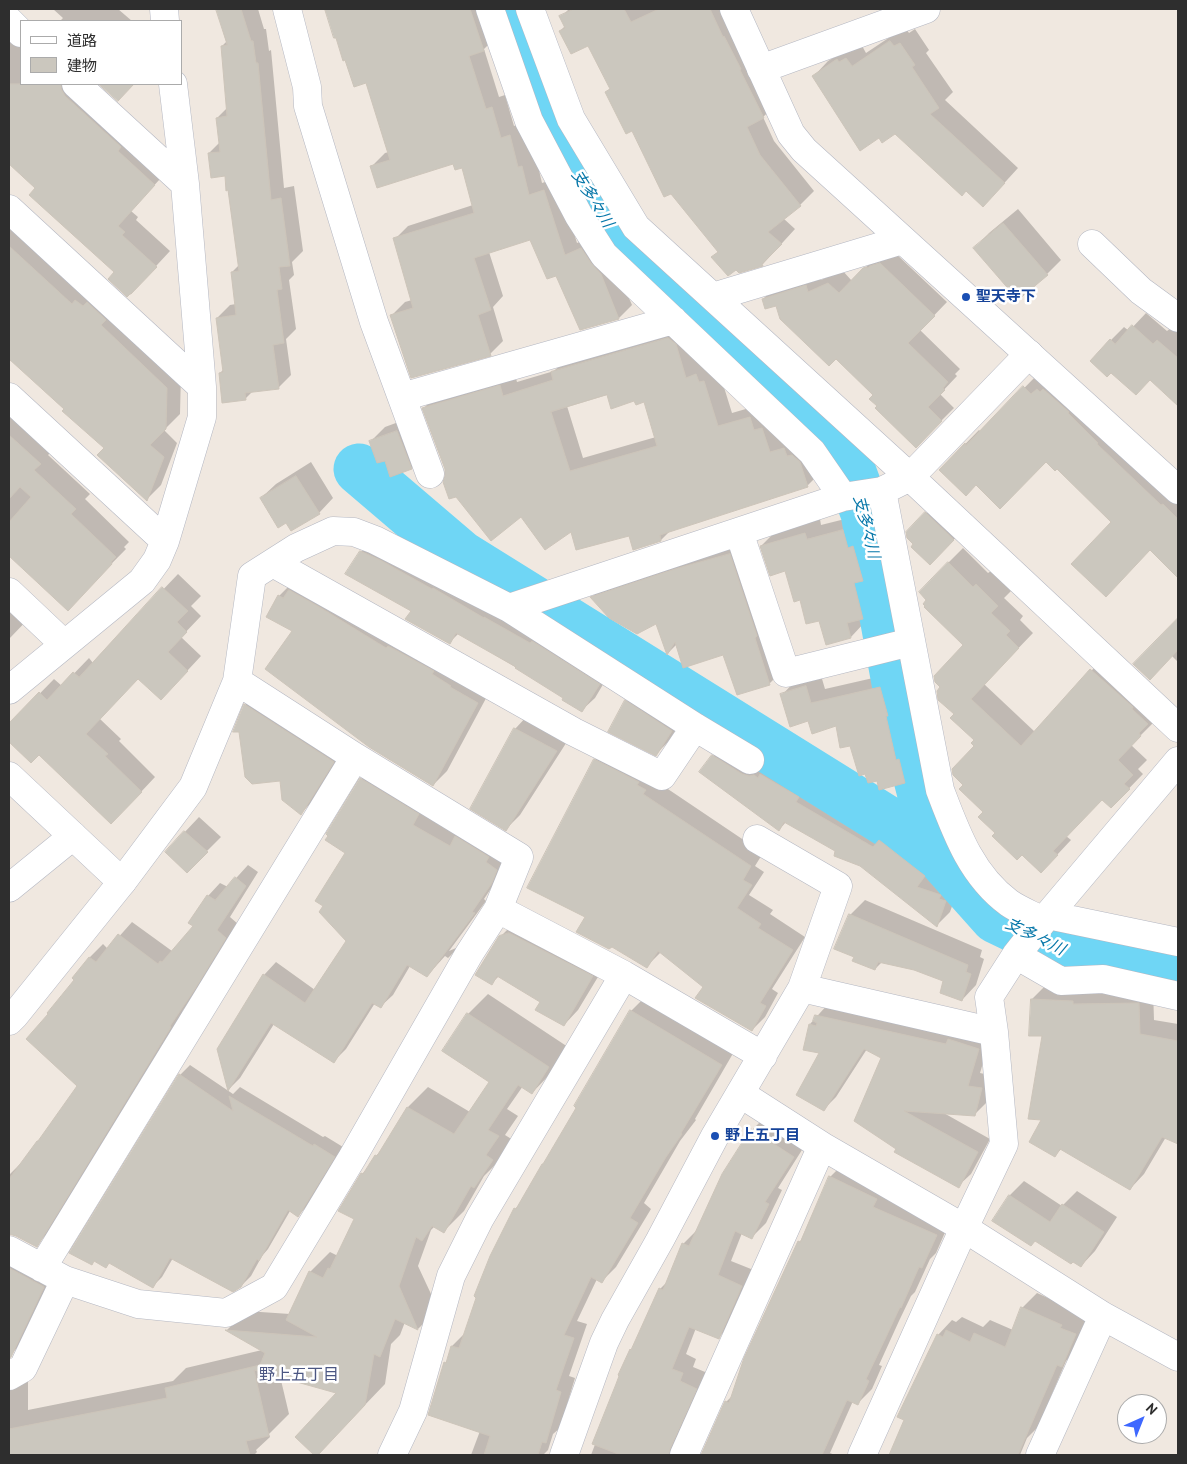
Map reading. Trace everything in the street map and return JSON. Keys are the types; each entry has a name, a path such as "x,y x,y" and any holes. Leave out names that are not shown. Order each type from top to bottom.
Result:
{"street":[{"path":"287,9 307,87 308,106 374,322 430,474"},
{"path":"490,9 529,121 579,216 604,255 812,452 843,497"},
{"path":"530,9 571,119 636,226 910,477 1178,728"},
{"path":"734,9 795,140 804,150 1178,490"},
{"path":"761,69 926,9"},
{"path":"9,21 20,32"},
{"path":"77,85 185,184"},
{"path":"9,690 142,581 157,560 165,541 202,417 202,387 185,184 173,85"},
{"path":"9,209 202,387"},
{"path":"713,297 902,240"},
{"path":"1092,244 1141,291 1178,318"},
{"path":"402,396 673,320"},
{"path":"508,608 843,497 882,491 910,477 1030,354"},
{"path":"9,397 165,541"},
{"path":"882,491 940,790 958,837 982,878 1010,904 1046,918 1178,942"},
{"path":"9,1021 122,882 193,787 237,681 252,576 296,548 333,531 354,532 375,540 508,608 750,760"},
{"path":"739,532 786,673 911,642"},
{"path":"273,563 574,732 662,776 695,727"},
{"path":"9,592 64,644"},
{"path":"9,1250 53,1274 138,1304 226,1313 274,1287 352,1158 469,954 498,909 519,857 355,757 237,681"},
{"path":"9,1376 23,1368 53,1274 355,757"},
{"path":"862,1455 1004,1144 989,997 1019,952 1046,918 1178,761"},
{"path":"9,776 122,882"},
{"path":"9,888 73,836"},
{"path":"564,1455 604,1344 615,1320 715,1136 802,988 838,886 758,839"},
{"path":"498,909 624,975 762,1056"},
{"path":"1019,952 1061,981 1103,979 1178,996"},
{"path":"392,1455 413,1411 451,1276 480,1218 624,975"},
{"path":"802,988 994,1032"},
{"path":"741,1094 822,1146 964,1228 1103,1316 1178,1357"},
{"path":"684,1455 822,1146"},
{"path":"1040,1455 1103,1316"}],"building":[{"path":"216,9 241,9 251,41 253,41 256,63 258,63 271,200 281,198 290,266 279,267 282,289 277,290 284,343 273,345 279,389 245,393 246,400 222,403 219,373 223,372 216,318 236,315 231,272 239,271 225,176 211,178 208,153 220,152 216,118 227,116 221,46 227,45"},
{"path":"325,9 470,9 484,51 469,56 486,109 492,107 501,138 510,135 518,167 522,166 529,195 544,190 565,255 581,248 601,274 619,319 580,330 556,276 547,279 530,240 474,258 491,310 478,315 491,356 411,378 390,315 413,308 393,238 474,213 462,168 455,170 453,164 377,188 370,166 390,160 366,83 354,87 345,60 343,61 336,38 334,38"},
{"path":"574,9 624,9 631,22 659,9 710,9 764,118 747,127 760,155 801,206 768,232 782,244 762,264 763,266 739,273 736,270 728,276 711,257 718,252 671,194 664,197 632,131 626,134 605,92 610,89 588,46 571,54 559,31 565,28 559,16"},
{"path":"890,41 894,46 900,43 915,65 912,67 939,108 930,114 1005,183 983,207 966,191 962,196 895,134 882,143 879,138 860,151 812,76 837,59 839,62 846,58 852,66"},
{"path":"9,84 61,85 65,96 121,147 118,151 155,185 118,226 125,232 122,235 157,267 127,297 108,279 114,272 29,195 35,188 9,164"},
{"path":"100,85 133,85 118,101"},
{"path":"1003,223 1048,275 1018,300 973,248"},
{"path":"9,246 72,304 75,300 83,306 87,302 106,320 101,325 167,388 166,429 150,445 164,457 147,501 97,455 104,448 62,411 64,409 9,359"},
{"path":"880,263 935,316 908,343 948,382 943,388 945,390 928,407 942,421 916,448 875,408 877,406 869,399 873,395 836,359 829,366 780,319 776,306 765,309 762,299 806,285 808,292 828,283 839,293 863,268"},
{"path":"1132,325 1153,344 1157,340 1178,358 1178,406 1150,380 1136,395 1111,373 1107,377 1090,361 1110,339 1115,344"},
{"path":"668,338 676,344 686,378 696,374 699,382 704,381 718,426 750,417 754,430 762,428 770,452 784,448 787,456 792,455 800,462 808,487 660,535 661,541 633,550 629,536 576,550 571,532 545,550 521,517 491,541 456,497 449,499 443,482 445,469 422,408 500,385 503,396 553,380 551,372","holes":["607,395 611,409 634,401 636,405 644,402 657,446 570,471 551,412"]},
{"path":"1023,386 1031,394 1037,389 1040,392 1043,389 1069,412 1097,444 1178,519 1178,578 1150,550 1106,597 1071,564 1111,522 1057,469 1055,471 1046,462 1000,509 976,485 966,496 939,470"},
{"path":"397,431 412,469 390,477 385,461 377,463 369,441"},
{"path":"9,435 41,464 34,470 76,509 71,514 116,557 111,562 112,564 68,611 9,556 9,522 31,497 20,487 9,499"},
{"path":"296,476 320,514 291,531 286,523 278,528 260,498"},
{"path":"925,512 954,540 930,565 911,547 913,544 907,538 906,532"},
{"path":"843,530 848,548 853,546 863,581 854,583 863,619 847,623 851,638 826,645 819,621 806,624 800,600 794,602 785,571 770,576 760,546 805,533 807,539"},
{"path":"360,551 433,588 530,643 532,641 600,684 582,712 516,667 456,633 450,644 405,619 411,611 345,574"},
{"path":"730,554 757,636 755,638 770,685 737,695 723,655 683,668 675,642 667,655 656,624 637,634 609,618 590,597 675,569"},
{"path":"948,562 973,587 976,584 998,606 991,613 1010,631 1006,635 1019,648 971,699 1021,746 1090,669 1133,707 1132,709 1148,724 1139,733 1141,736 1118,760 1133,775 1124,784 1130,789 1111,808 1102,800 1053,851 1058,855 1041,873 1022,855 1017,860 992,836 995,833 978,817 983,812 959,789 963,785 953,775 952,769 974,746 971,743 974,740 950,718 954,714 938,700 937,691 940,687 935,682 934,676 963,645 924,607 923,604 926,600 919,592"},
{"path":"162,587 188,611 177,622 187,632 168,652 188,671 161,700 138,679 86,734 108,754 105,756 142,792 111,824 39,755 31,763 9,742 9,723 39,692 47,700 73,672 79,677"},
{"path":"289,590 386,648 388,646 434,671 432,674 478,703 433,786 369,747 265,669 292,631 266,617 278,595 283,598"},
{"path":"1178,618 1178,650 1150,680 1133,664"},
{"path":"806,686 811,703 880,687 888,716 886,716 896,760 899,759 905,783 879,790 877,781 868,783 865,774 859,776 850,746 840,748 836,726 812,734 808,721 790,727 780,694"},
{"path":"625,700 672,731 656,756 608,732"},
{"path":"244,704 334,762 301,815 282,800 280,781 252,784 245,777 239,732 233,732"},
{"path":"514,728 557,751 506,831 470,809"},
{"path":"712,755 742,774 754,775 758,778 760,774 799,797 796,802 873,847 879,840 925,876 917,887 941,895 939,899 946,901 937,927 860,866 834,856 835,851 784,822 779,831 699,772"},
{"path":"594,759 639,782 637,785 646,790 643,794 751,866 743,880 752,885 737,908 761,924 758,928 793,950 760,1003 766,1006 752,1031 695,998 703,987 658,951 647,968 612,947 609,949 576,932 585,917 527,888"},
{"path":"360,778 419,814 413,825 450,846 455,836 489,857 486,862 497,870 492,883 472,912 475,913 427,977 407,965 381,1008 372,1003 334,1063 271,1023 228,1091 217,1049 263,974 305,1003 346,941 319,912 323,906 315,901 345,853 325,840 328,836 326,834"},
{"path":"184,831 208,852 187,873 165,852"},
{"path":"235,877 246,886 217,930 226,938 170,1026 37,1247 9,1234 9,1179 77,1086 26,1039 48,1014 74,980 72,978 89,957 96,962 118,934 158,964 160,961 162,962 193,926 188,923 207,895 215,900"},
{"path":"849,914 968,965 966,972 971,974 962,1001 940,993 943,981 914,970 878,962 875,970 852,961 854,957 834,949"},
{"path":"509,933 593,976 564,1026 535,1010 540,1002 497,976 492,985 475,975 499,936"},
{"path":"1031,999 1073,1001 1073,1004 1139,1003 1140,1034 1178,1041 1178,1144 1162,1137 1130,1190 1060,1149 1055,1157 1029,1142 1041,1120 1028,1119 1042,1036 1029,1036"},
{"path":"630,1010 722,1065 630,1218 638,1223 602,1283 591,1277 564,1335 574,1338 556,1390 561,1392 546,1443 542,1442 538,1455 484,1455 490,1436 428,1415 444,1362 446,1363 451,1346 459,1348 476,1298 474,1296 490,1256 514,1208 516,1209 576,1108 574,1106"},
{"path":"467,1013 549,1067 532,1094 518,1085 488,1130 499,1136 486,1155 493,1160 474,1188 471,1186 444,1233 432,1226 422,1241 416,1237 399,1286 418,1330 395,1319 380,1357 374,1354 365,1405 318,1455 314,1455 295,1437 336,1393 254,1370 269,1436 246,1441 250,1455 9,1455 9,1429 167,1398 165,1388 260,1365 265,1353 225,1330 317,1337 286,1320 309,1271 323,1278 328,1268 330,1269 354,1219 338,1211 361,1173 363,1174 375,1155 377,1156 407,1107 454,1134 489,1082 442,1051"},
{"path":"815,1015 946,1044 948,1039 979,1049 968,1086 982,1088 975,1116 904,1111 978,1152 959,1188 894,1152 896,1149 854,1121 881,1058 864,1049 824,1111 796,1095 819,1053 803,1050 809,1024 816,1026 817,1023 813,1021"},
{"path":"179,1074 233,1111 229,1096 335,1157 298,1217 288,1210 259,1261 257,1259 241,1287 233,1292 170,1258 153,1288 109,1263 106,1268 94,1261 92,1265 69,1253"},
{"path":"751,1129 794,1157 765,1202 769,1204 752,1239 735,1231 718,1275 742,1286 719,1339 689,1327 672,1369 683,1373 680,1381 697,1389 669,1455 621,1455 592,1444 618,1375 659,1288 663,1290 682,1243 689,1246 722,1174"},
{"path":"829,1176 877,1199 873,1207 937,1235 922,1268 919,1267 866,1379 869,1381 858,1405 847,1400 822,1455 701,1455 725,1401 729,1403 744,1358 798,1241 800,1242"},
{"path":"1009,1195 1050,1222 1062,1204 1104,1232 1081,1267 1073,1262 1071,1264 1035,1241 1031,1246 992,1221"},
{"path":"9,1268 44,1287 9,1358"},
{"path":"1021,1307 1062,1325 1060,1328 1076,1334 1062,1367 1057,1365 1018,1455 889,1455 904,1420 897,1417 937,1334 943,1337 946,1330 970,1342 974,1333 1005,1347"}],"waterway":[{"name":"支多々川","path":"508,9 535,93 578,178 609,229 643,265 846,459 866,513 904,721 938,853 996,918 1073,955 1178,975"},
{"path":"359,469 461,556 938,853"}],"place":[{"name":"聖天寺下","path":"966,297"},
{"name":"野上五丁目","path":"715,1136"}],"district":[{"name":"野上五丁目","path":"299,1375"}]}
